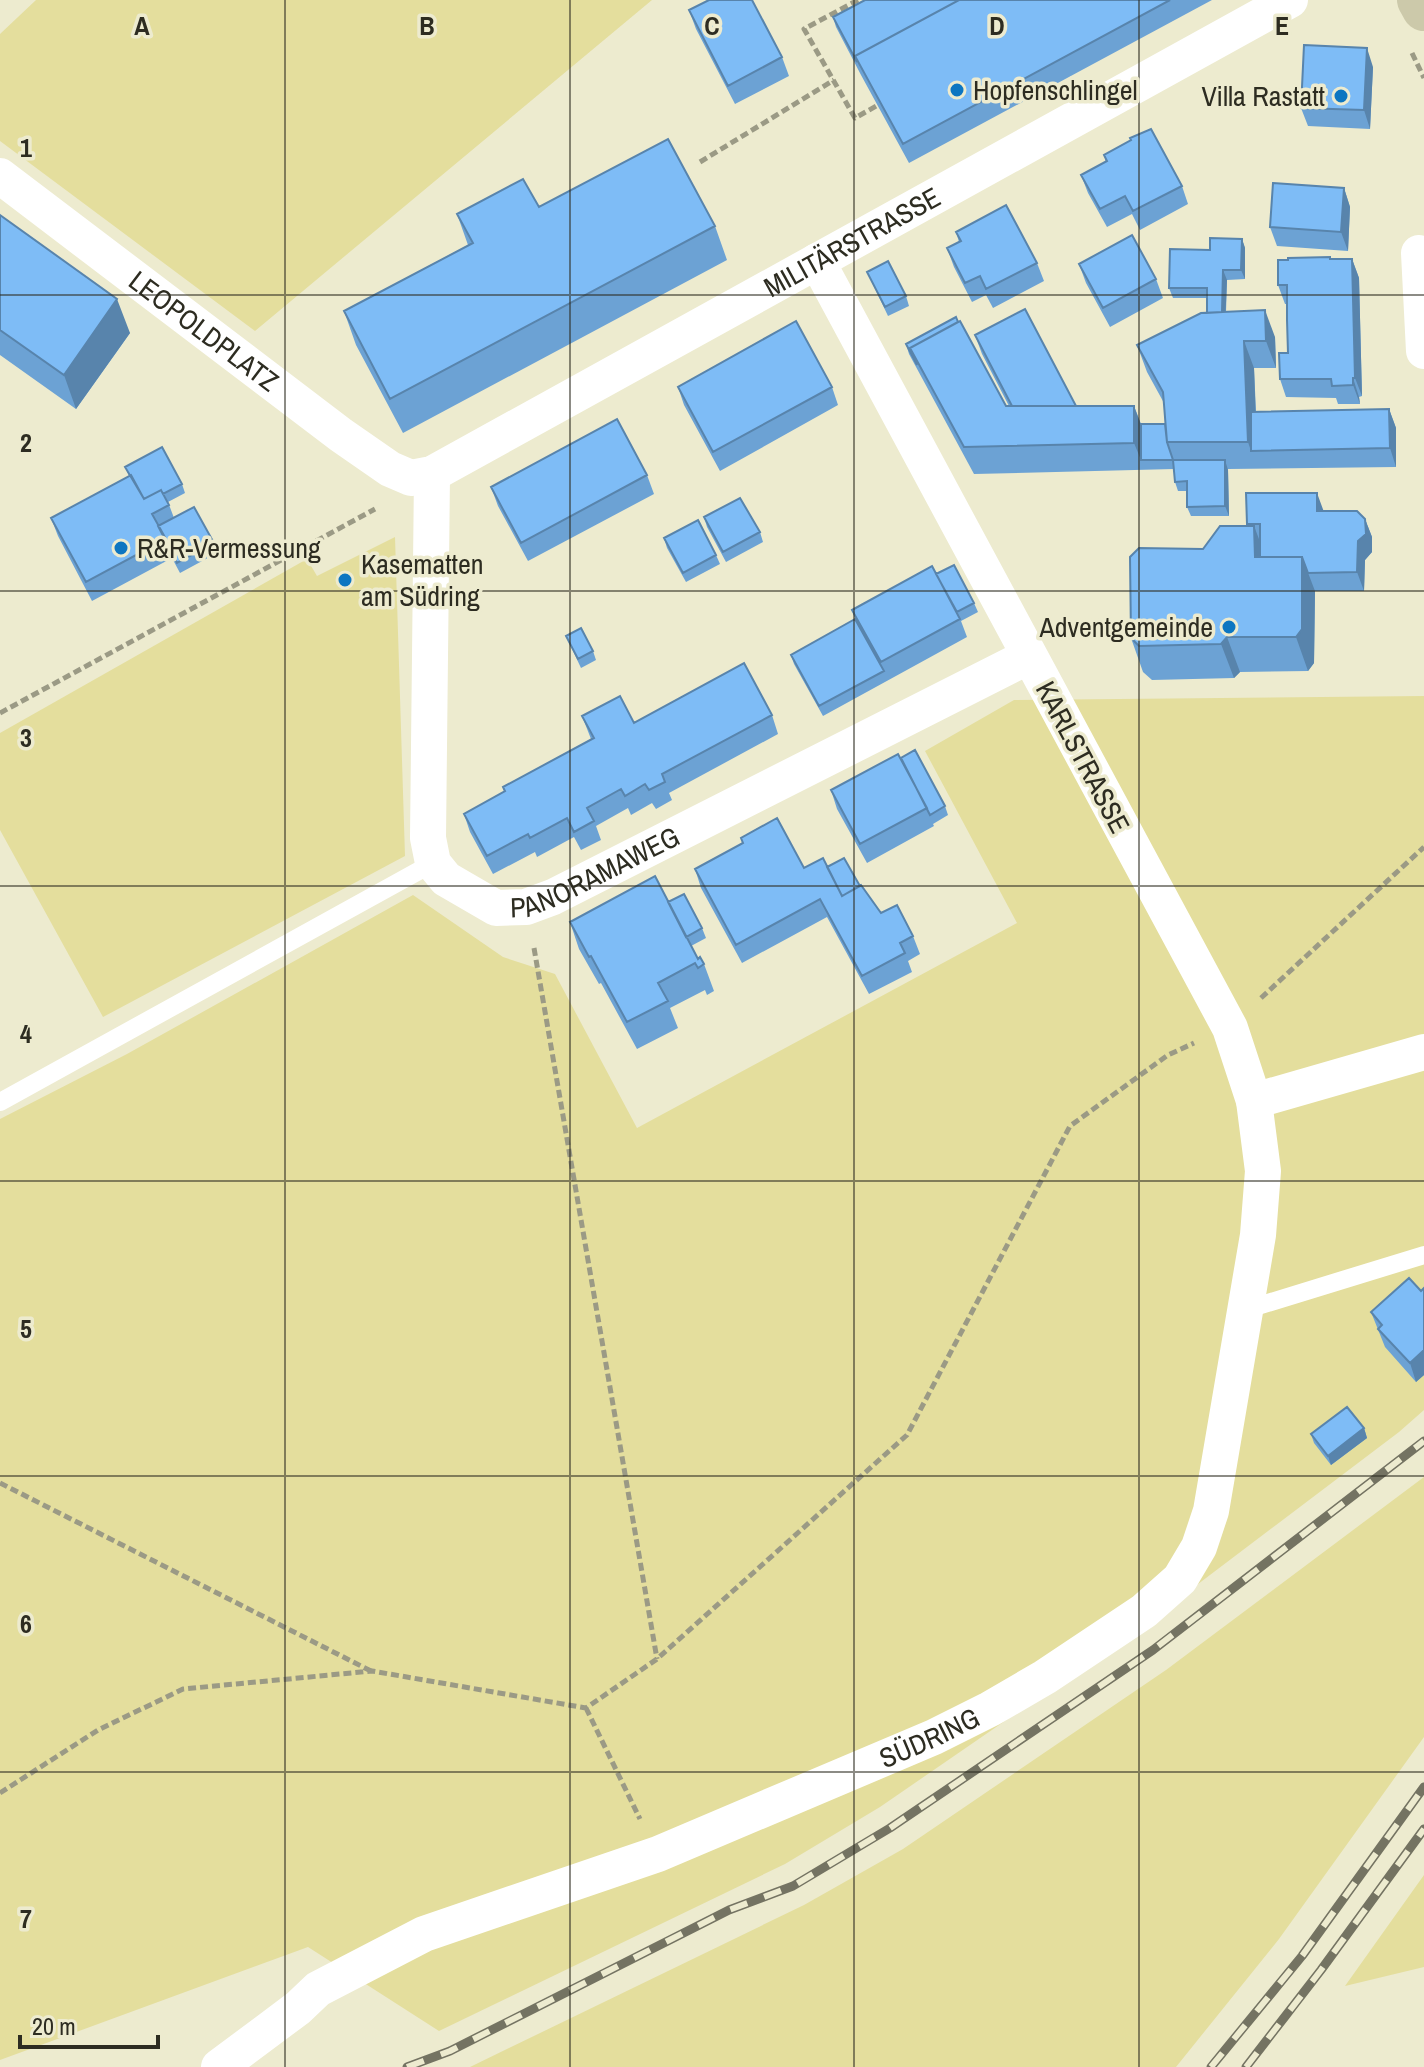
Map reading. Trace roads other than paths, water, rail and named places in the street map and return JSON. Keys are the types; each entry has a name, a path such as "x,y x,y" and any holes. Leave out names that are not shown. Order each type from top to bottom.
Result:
{"main road":[{"path":"1419,0 1424,9"}],"street":[{"name":"MILITÄRSTRASSE","path":"422,476 1290,0"},
{"name":"LEOPOLDPLATZ","path":"0,176 341,435 390,469 422,476"},
{"path":"1419,253 1424,351"},
{"name":"KARLSTRASSE","path":"817,261 1230,1028 1254,1101"},
{"path":"422,476 428,838 433,863"},
{"name":"PANORAMAWEG","path":"433,863 446,879 496,908 526,907 553,897 1029,656"},
{"path":"1254,1101 1424,1052"},
{"name":"SÜDRING","path":"219,2067 298,2008 318,1989 424,1934 658,1854 934,1737 990,1709 1045,1677 1144,1611 1180,1579 1199,1547 1211,1511 1258,1235 1263,1171 1254,1101"}],"lane":[{"path":"0,1102 433,863"},
{"path":"1245,1310 1424,1255"}],"railway":[{"path":"407,2067 450,2051 729,1910 793,1886 890,1828 1153,1650 1424,1441"},
{"path":"1211,2067 1302,1956 1424,1787"},
{"path":"1246,2067 1424,1829"}],"place":[{"name":"Hopfenschlingel","path":"957,90"},
{"name":"Villa Rastatt","path":"1341,96"},
{"name":"R&R-Vermessung","path":"121,548"},
{"name":"Kasematten am Südring","path":"345,580"},
{"name":"Adventgemeinde","path":"1229,627"}]}
